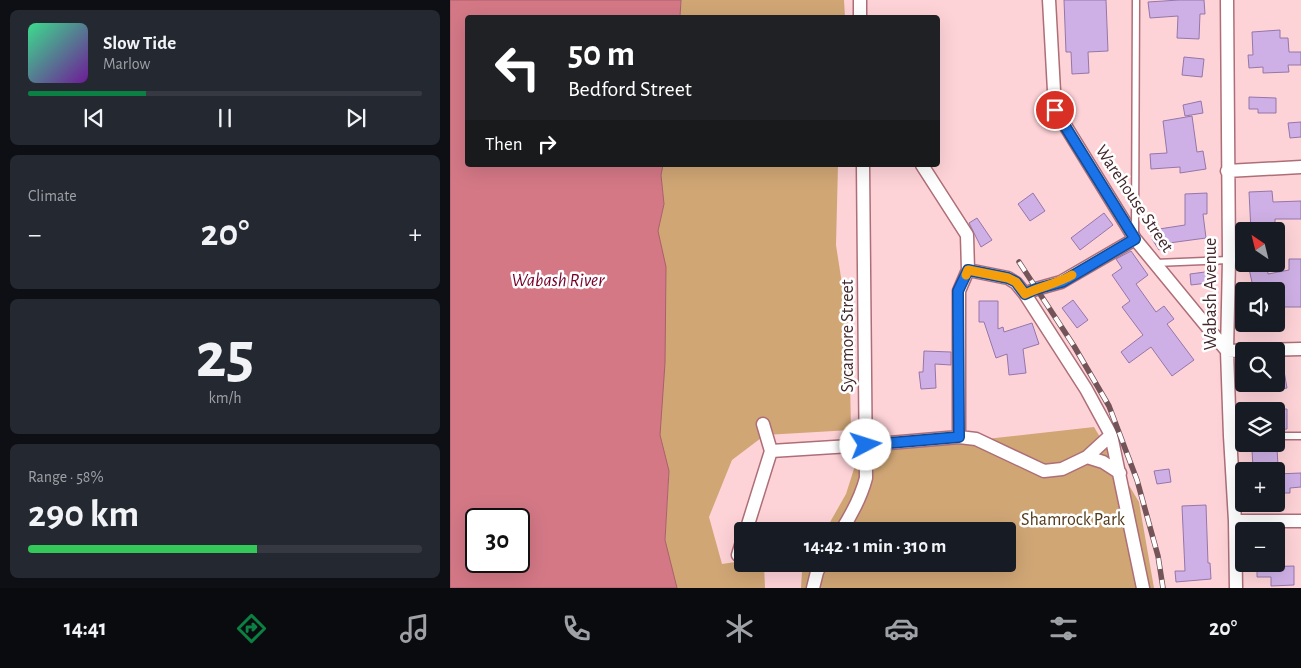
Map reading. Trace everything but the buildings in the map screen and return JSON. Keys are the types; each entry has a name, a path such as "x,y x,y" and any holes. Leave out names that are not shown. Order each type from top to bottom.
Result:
{"street":[{"path":"860,0 860,15"},
{"name":"Warehouse Street","path":"1049,0 1055,110 1135,239 1227,351"},
{"name":"Wabash Avenue","path":"1227,0 1229,260 1227,351 1235,521 1236,588"},
{"name":"Sycamore Street","path":"847,522 863,490 866,478 864,167"},
{"path":"923,167 967,235 968,270 958,291 959,437"},
{"path":"1227,171 1301,167"},
{"path":"1025,294 1062,282 1135,239"},
{"path":"968,270 1008,278 1016,282 1086,389 1111,435 1143,588"},
{"path":"1227,351 1301,349"},
{"path":"749,522 771,451 763,424"},
{"path":"771,451 959,437 976,440 1044,471 1062,469 1087,457 1111,435"},
{"path":"1087,457 1103,462 1120,473"},
{"path":"1235,521 1301,521"},
{"path":"813,588 816,572"}],"lane":[{"path":"1135,239 1136,0"},
{"path":"1154,263 1229,260"},
{"path":"1230,436 1235,436"},
{"path":"1285,436 1301,436"}],"green space":[{"path":"681,0 844,0 845,15 680,15"},
{"path":"663,167 838,167 836,245 849,329 851,430 765,435 732,460 709,517 722,564 734,562 734,572 764,572 765,588 675,588 665,540 669,474 660,435 658,231 664,204 661,175"},
{"name":"Shamrock Park","path":"1094,427 1139,502 1154,588 801,588 802,572 1016,572 1016,522 830,522 846,494 859,453"}],"water":[{"name":"Wabash River","path":"450,0 681,0 680,15 465,15 465,167 663,167 661,175 664,204 658,231 666,267 665,363 660,435 669,471 665,540 677,588 450,588"}],"railway":[{"path":"1019,262 1074,346 1109,406 1137,480 1158,556 1163,588"}],"slow traffic":[{"path":"966,275 968,270 1008,278 1016,282 1025,294 1062,282 1072,275"}],"route":[{"path":"866,445 959,437 958,291 968,270 1008,278 1016,282 1025,294 1062,282 1135,239 1055,110"}]}
